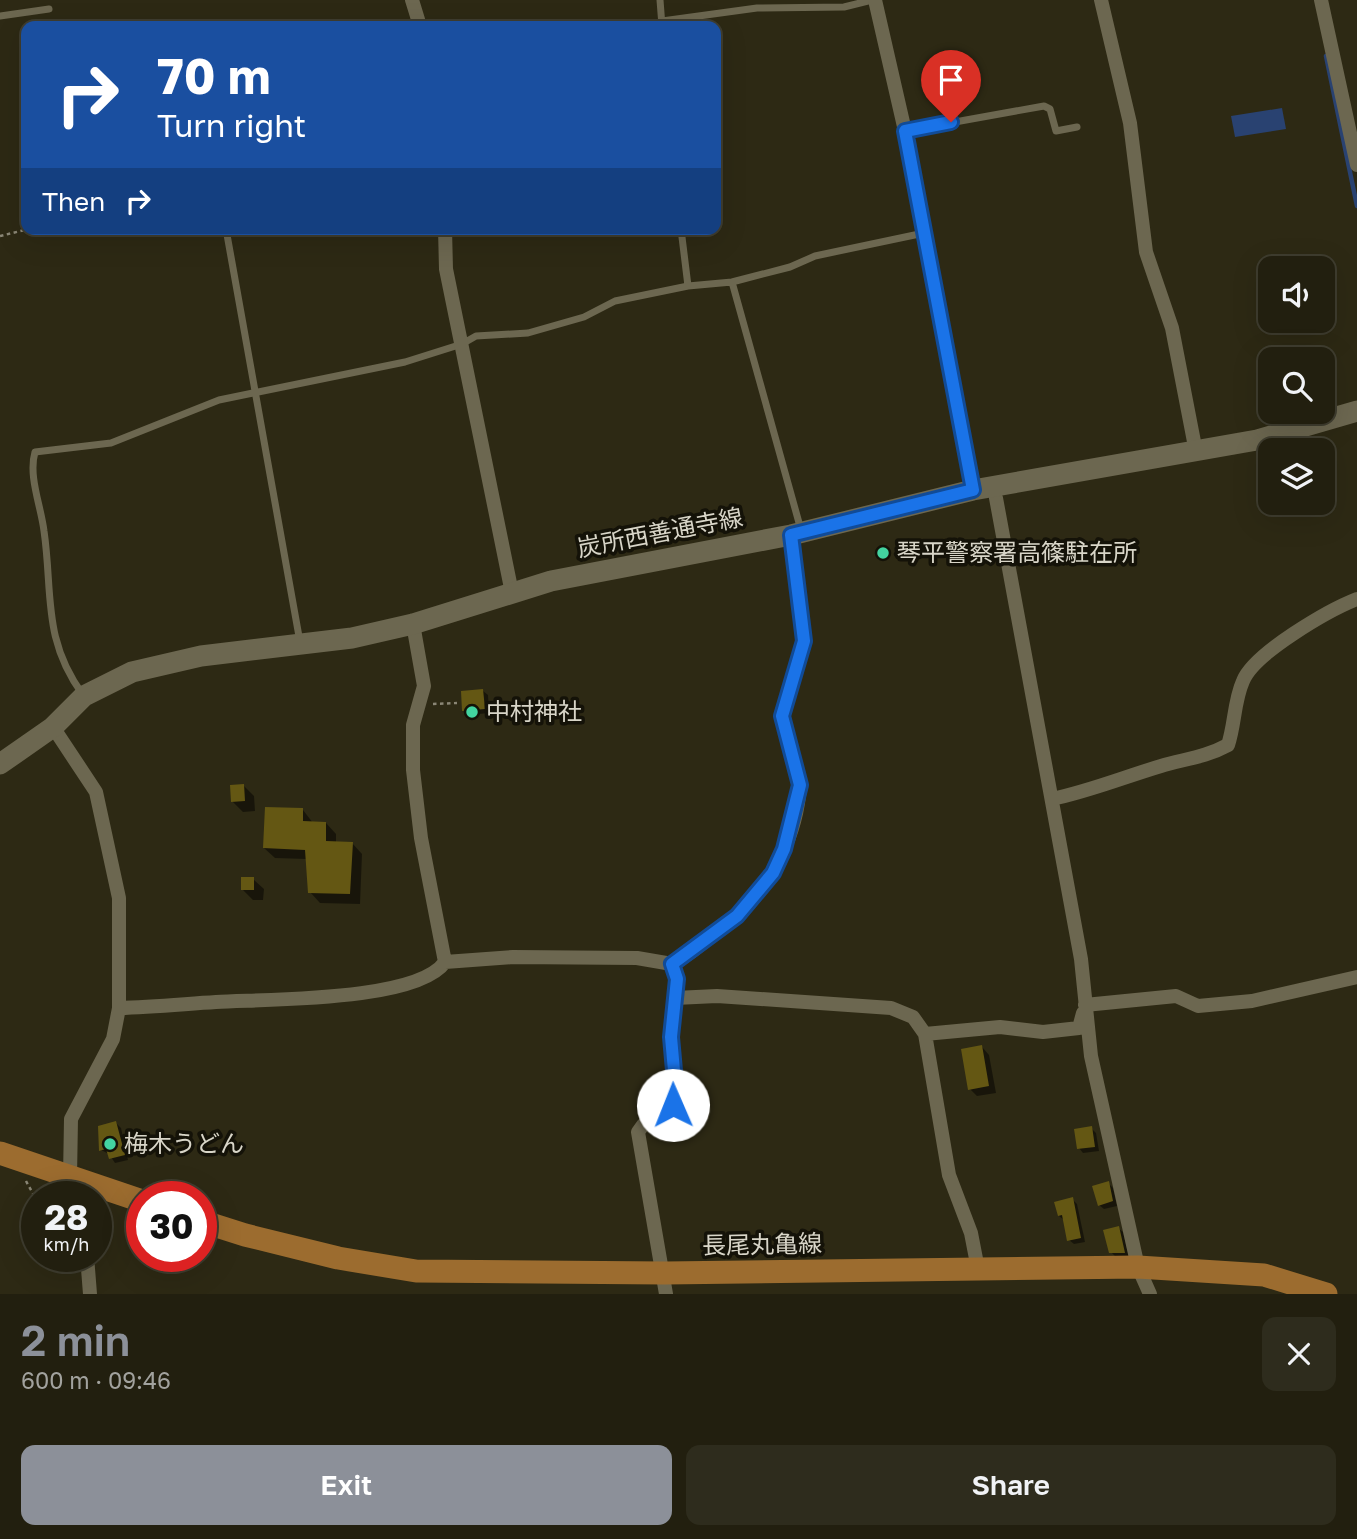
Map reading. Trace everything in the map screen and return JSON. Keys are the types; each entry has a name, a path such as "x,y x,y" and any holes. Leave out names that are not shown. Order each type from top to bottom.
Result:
{"main road":[{"name":"炭所西善通寺線","path":"0,764 53,727 84,696 132,672 201,656 352,638 413,624 562,578 796,533 973,490 1257,440 1357,411"},
{"path":"0,1153 61,1181"},
{"name":"長尾丸亀線","path":"217,1226 245,1236 338,1258 416,1271 666,1283 978,1269 1138,1266 1264,1275 1326,1294"}],"street":[{"path":"412,0 418,21"},
{"path":"874,0 905,131 973,490"},
{"path":"1101,0 1129,123 1146,252 1172,328 1196,452"},
{"path":"1321,0 1357,165"},
{"path":"445,235 446,268 512,593"},
{"path":"996,498 1081,959 1091,1056 1138,1266 1150,1294"},
{"path":"445,962 513,957 637,958 672,964 737,916 773,873 788,836 800,785 788,745 782,706 804,641 796,533"},
{"path":"1052,799 1092,791 1163,765 1209,755 1228,745 1243,678 1274,648 1308,624 1357,599"},
{"path":"120,1008 334,999 414,980 439,971 445,962 421,838 413,770 413,725 424,686 413,624"},
{"path":"53,727 96,792 120,898 120,1008 113,1039 71,1119 74,1181"},
{"path":"666,1283 638,1132 673,1105 676,1093 671,1037 677,979 672,964"},
{"path":"1085,1005 1175,996 1198,1006 1252,1001 1357,977"},
{"path":"675,998 717,996 891,1008 913,1017 925,1034 949,1175 971,1233 978,1269"},
{"path":"925,1034 1000,1027 1043,1032 1079,1028 1085,1005"},
{"path":"88,1272 90,1294"}],"lane":[{"path":"660,0 662,21"},
{"path":"680,21 757,8 844,7 874,0"},
{"path":"0,16 49,9"},
{"path":"905,131 1044,106 1051,109 1056,131 1077,127"},
{"path":"84,696 61,658 48,607 44,533 32,464 35,452 111,443 219,400 405,362 462,344 475,336 528,332 584,317 615,301 688,286 732,282 790,267 815,256 924,233"},
{"path":"227,235 301,645"},
{"path":"682,235 688,286"},
{"path":"732,282 796,533"}],"path":[{"path":"0,236 21,231"},
{"path":"419,705 457,703"}],"water":[{"path":"1282,108 1286,129 1235,137 1231,116"}],"building":[{"path":"483,689 485,709 462,711 461,691"},
{"path":"244,784 245,801 231,802 230,785"},
{"path":"265,807 303,808 303,821 326,822 326,841 353,842 350,894 308,893 305,850 263,848"},
{"path":"241,877 254,877 254,890 241,890"},
{"path":"982,1045 989,1086 968,1090 961,1049"},
{"name":"梅木うどん","path":"116,1121 125,1155 109,1159 106,1149 99,1151 98,1126"},
{"path":"1092,1126 1095,1147 1077,1149 1074,1129"},
{"path":"1109,1181 1113,1201 1098,1206 1092,1186"},
{"path":"1073,1197 1081,1238 1067,1241 1062,1215 1058,1216 1054,1202"},
{"path":"1119,1226 1125,1253 1109,1253 1103,1230"}],"waterway":[{"path":"1326,56 1357,206"}],"place":[{"name":"琴平警察署高篠駐在所","path":"883,553"},
{"name":"中村神社","path":"472,712"},
{"name":"梅木うどん","path":"110,1144"}],"route":[{"path":"673,1105 676,1093 671,1037 677,979 672,964 703,944 737,916 773,873 784,849 799,796 800,785 782,716 782,706 804,641 791,535 973,490 905,131 951,122"}]}
